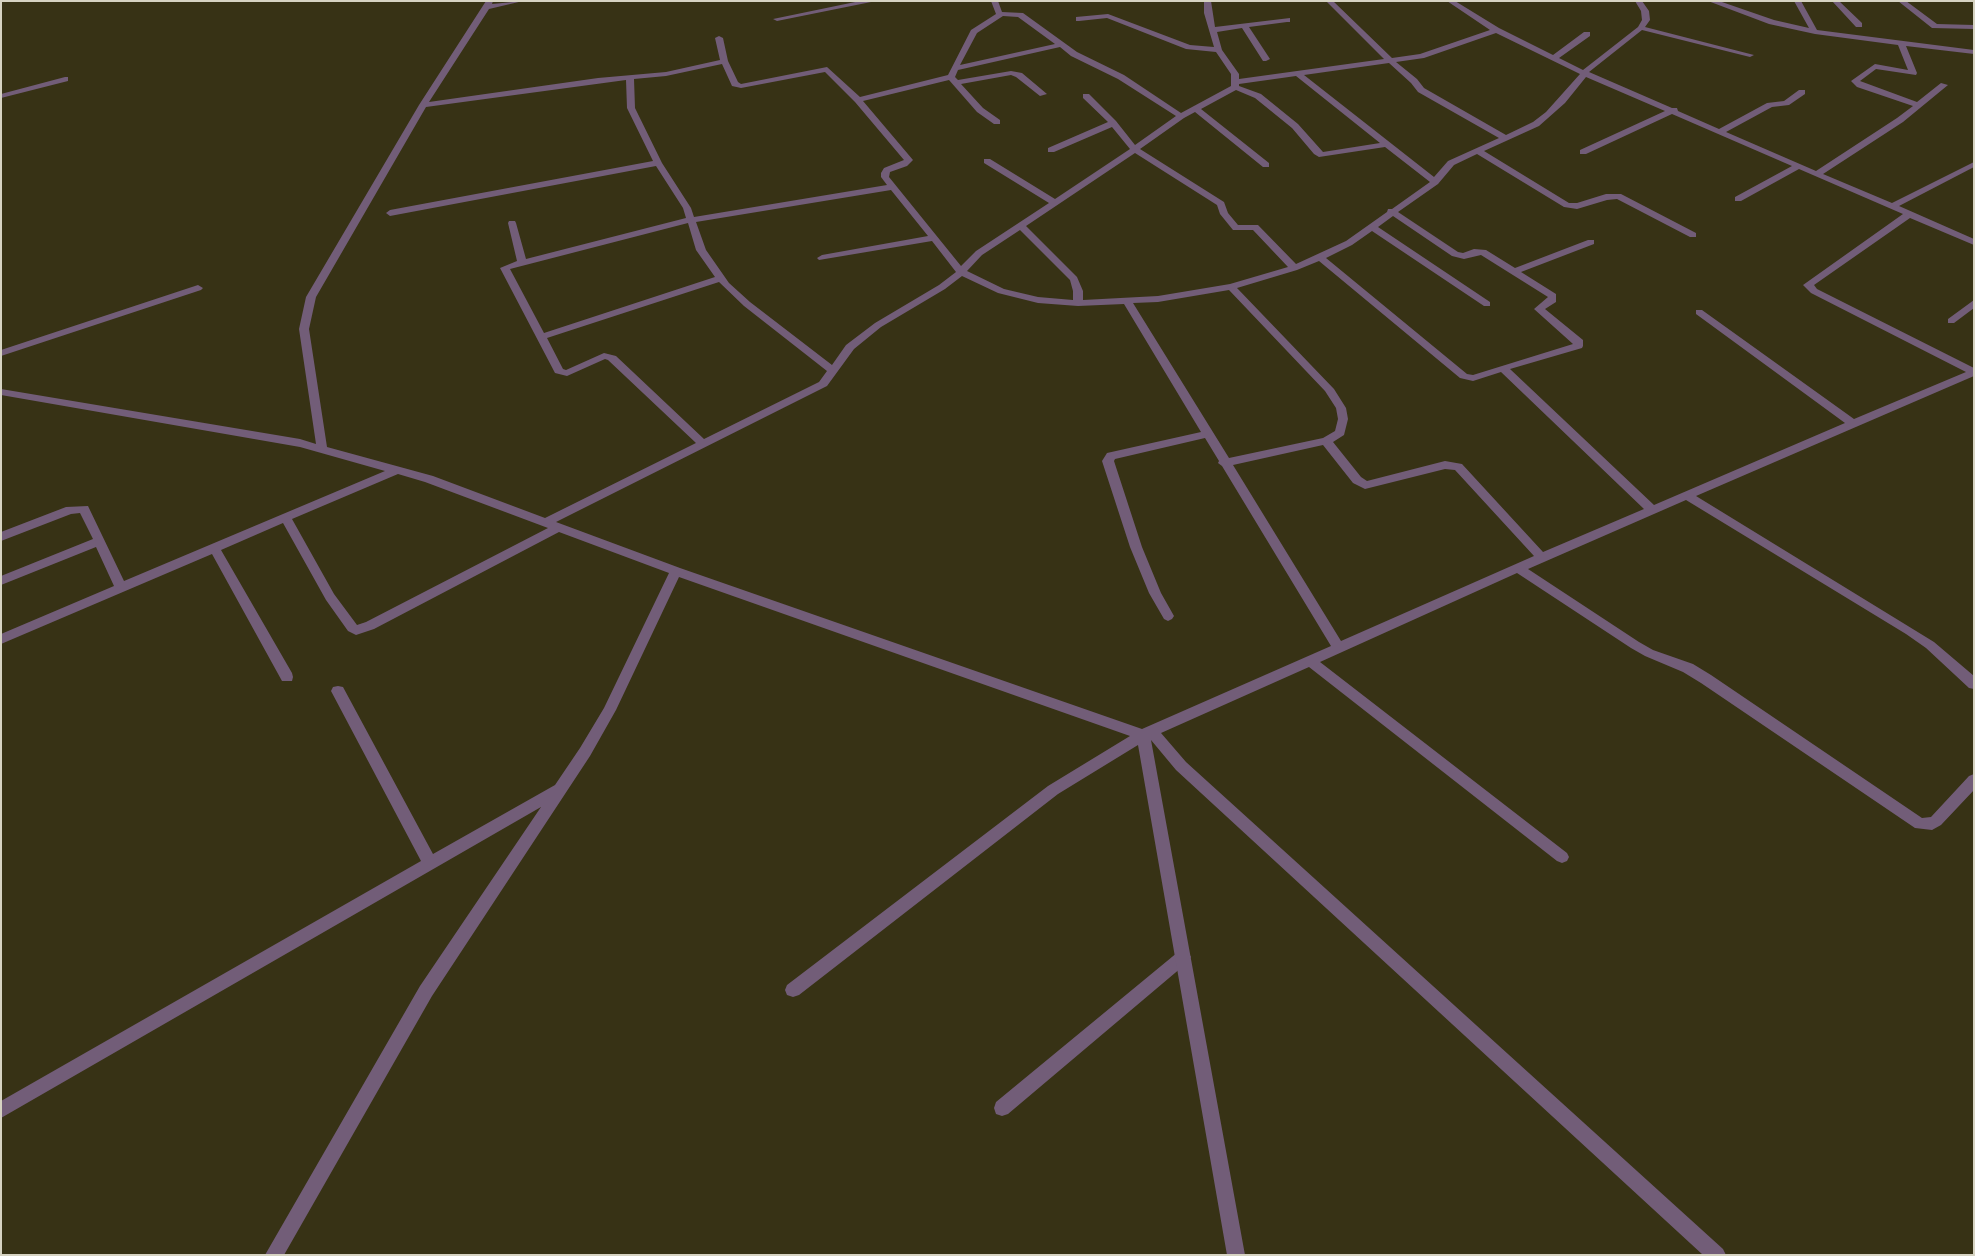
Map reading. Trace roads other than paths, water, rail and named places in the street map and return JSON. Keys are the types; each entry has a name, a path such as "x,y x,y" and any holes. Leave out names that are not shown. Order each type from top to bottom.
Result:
{"street":[{"path":"322,449 304,330 310,297 424,105 488,4 520,1"},
{"path":"777,19 873,1"},
{"path":"994,1 1000,14"},
{"path":"1207,1 1218,50 1235,74 1235,85"},
{"path":"1329,1 1426,94 1506,138"},
{"path":"1450,1 1496,30 1584,73 1674,110 1908,215 1974,242"},
{"path":"719,38 724,61 736,84 741,86 827,68 908,157 908,163 887,170 884,173 961,272 1000,291 1038,300 1078,303 1158,299 1231,287 1294,268 1349,242 1434,182 1451,163 1536,124 1550,114 1584,73 1642,28 1646,20 1645,10 1638,1"},
{"path":"1711,1 1772,22 1815,32 1974,52"},
{"path":"1797,1 1815,32"},
{"path":"1835,1 1859,25"},
{"path":"1901,1 1935,26 1974,27"},
{"path":"1000,14 1018,14 1074,54 1121,77 1181,116"},
{"path":"953,80 955,68 974,32 984,24 997,19 1000,14"},
{"path":"1080,19 1108,16 1189,46 1218,50"},
{"path":"1212,30 1244,24 1287,20"},
{"path":"1244,24 1266,59"},
{"path":"1642,28 1750,54"},
{"path":"544,523 823,384 850,347 878,325 942,287 961,272 979,253 1181,116 1229,92 1235,85 1297,73 1437,52 1496,30"},
{"path":"1554,58 1587,34"},
{"path":"1901,44 1913,73 1875,66 1855,81 1860,85 1918,105"},
{"path":"955,68 1060,45"},
{"path":"424,105 598,80 666,74 724,61"},
{"path":"858,100 953,80 1011,73 1019,75 1044,94"},
{"path":"1297,73 1434,182"},
{"path":"630,77 631,108 658,163 687,208 701,250 721,278 747,304 833,371"},
{"path":"1,96 65,79"},
{"path":"953,80 980,110 997,122"},
{"path":"1235,85 1258,96 1295,126 1317,152 1322,155 1386,144"},
{"path":"1817,174 1900,120 1944,85"},
{"path":"1721,131 1770,105 1786,103 1802,92"},
{"path":"1086,96 1113,123 1134,149 1221,204 1224,214 1236,228 1255,227 1294,268"},
{"path":"1194,108 1266,164"},
{"path":"1583,152 1674,110"},
{"path":"1051,150 1113,123"},
{"path":"1478,150 1567,205 1577,206 1606,197 1618,196 1693,235"},
{"path":"987,161 1055,203"},
{"path":"390,213 534,188 658,163"},
{"path":"1891,207 1974,164"},
{"path":"1738,200 1799,166"},
{"path":"703,444 612,358 604,356 571,371 562,373 559,371 505,271 507,266 690,220 894,187"},
{"path":"1320,257 1464,376 1473,378 1575,348 1579,344 1538,308 1554,300 1553,296 1483,252 1474,252 1464,256 1455,254 1392,211"},
{"path":"1908,215 1808,284 1814,291 1974,372"},
{"path":"512,223 522,262"},
{"path":"1021,226 1074,279 1078,291 1078,303"},
{"path":"1371,226 1487,304"},
{"path":"822,258 934,238"},
{"path":"1515,271 1591,242"},
{"path":"541,337 721,278"},
{"path":"1224,463 1326,441 1340,433 1343,419 1337,399 1329,389 1231,287"},
{"path":"1,353 198,288"},
{"path":"1127,301 1206,434 1339,648"},
{"path":"1951,322 1974,303"},
{"path":"1699,312 1854,424"},
{"path":"1503,368 1652,510"},
{"path":"792,990 1053,790 1147,733 1518,568 1974,372"},
{"path":"1,392 300,442 429,479 676,571 1147,733 1717,1255"},
{"path":"1168,616 1143,563 1108,461 1111,456 1206,434"},
{"path":"1326,441 1357,480 1365,485 1445,465 1458,467 1542,558"},
{"path":"1,639 397,470"},
{"path":"1686,496 1910,631 1930,645 1974,684"},
{"path":"1,537 78,508 84,509 121,587"},
{"path":"285,517 330,597 352,628 356,630 370,626 557,528"},
{"path":"1,581 100,541"},
{"path":"214,547 287,677"},
{"path":"1518,568 1642,649 1688,668 1706,679 1920,824 1932,824 1974,780"},
{"path":"274,1255 426,991 585,752 608,710 676,571"},
{"path":"1310,661 1562,857"},
{"path":"338,692 430,863"},
{"path":"1147,733 1183,957 1236,1255"},
{"path":"1,1110 559,789"},
{"path":"1002,1108 1183,957"}]}
